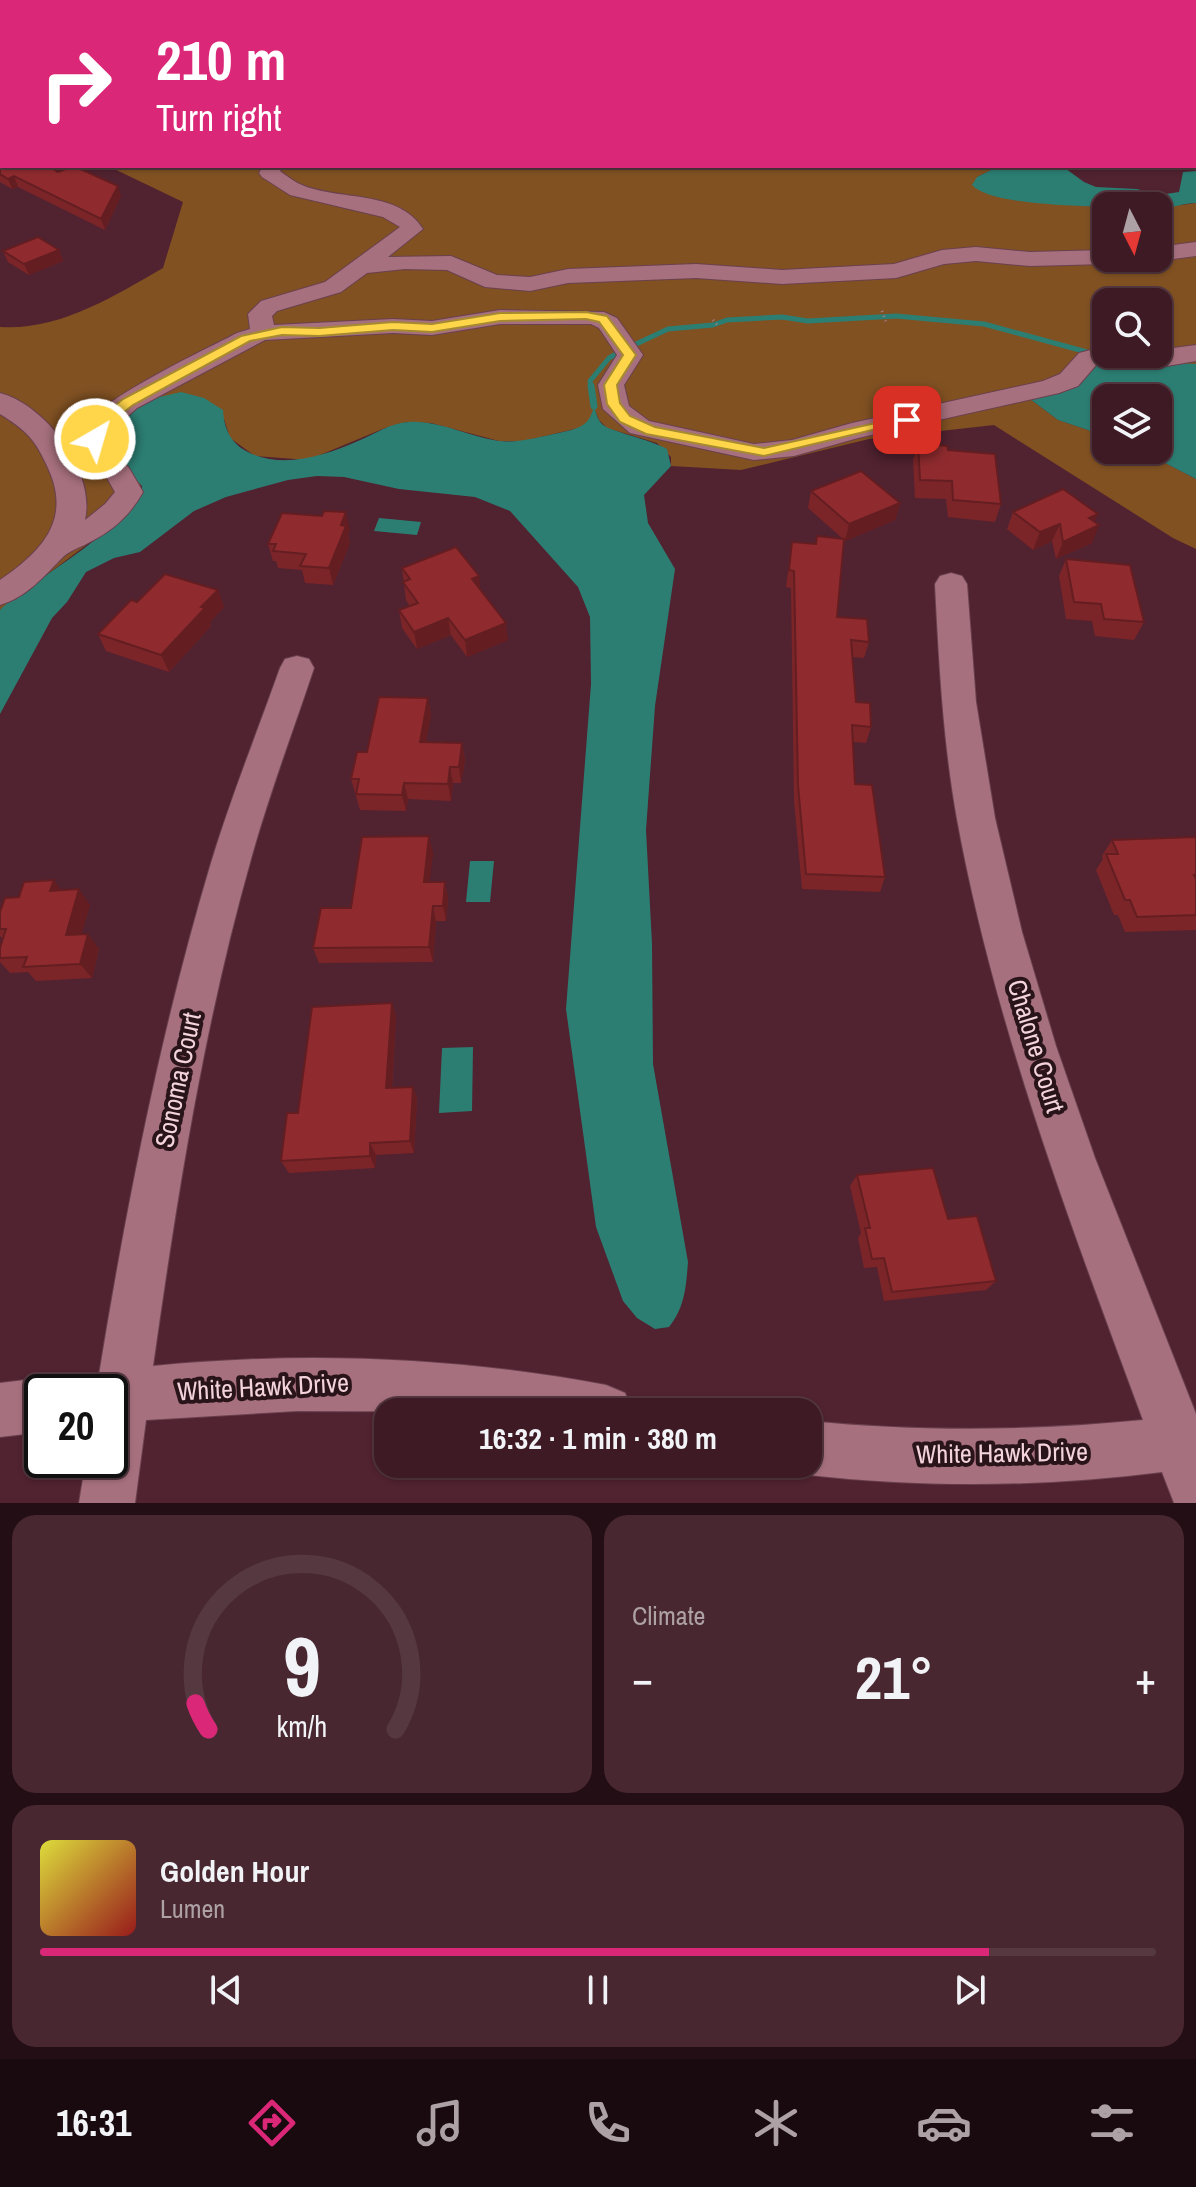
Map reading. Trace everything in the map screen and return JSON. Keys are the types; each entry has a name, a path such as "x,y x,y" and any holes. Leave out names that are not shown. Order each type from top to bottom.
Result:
{"street":[{"path":"263,333 260,314 269,306 333,287 408,234 411,224 378,202 297,191 272,171"},
{"path":"1172,252 1196,249"},
{"path":"360,267 405,262 451,263 493,282 530,284 568,276 666,272 720,271 799,277 896,271 942,257 976,254 1030,259 1092,257"},
{"path":"0,594 11,588 54,548 88,531 119,509 129,492 119,474 95,449 97,430 104,420 128,402 246,338 263,333 393,326 432,328 500,317 595,317 608,323 630,355 611,385 614,404 625,419 651,431 754,452 794,448 852,431 1050,387 1069,380 1092,357"},
{"path":"1172,357 1196,353"},
{"path":"0,401 38,427 67,475 73,501 70,521 54,548"},
{"name":"Chalone Court","path":"951,584 966,761 1000,924 1071,1152 1190,1458"},
{"name":"Sonoma Court","path":"121,1374 186,1036 232,858 297,668"},
{"name":"White Hawk Drive","path":"128,1396 256,1385 356,1382 452,1388 535,1398"},
{"path":"0,1410 24,1407"},
{"name":"White Hawk Drive","path":"822,1449 964,1458 1190,1458"},
{"name":"Sonoma Court","path":"107,1503 109,1478"}],"path":[{"path":"882,311 886,322"},
{"path":"713,320 719,327"}],"shaded area":[{"path":"112,168 995,168 977,177 994,196 1092,206 1092,272 1172,272 1172,206 1196,203 1196,364 1172,365 1172,288 1092,288 1092,368 1158,368 1030,399 1058,420 1092,432 1092,464 1167,464 1196,479 1196,549 1173,538 994,425 869,439 741,470 671,466 671,457 657,443 607,428 594,408 591,419 583,427 524,441 499,441 431,423 407,422 308,460 255,456 230,438 224,419 106,447 138,478 143,493 129,513 0,610 0,327 43,323 85,310 163,268 183,202"},
{"path":"995,168 1065,168 1096,187 1148,192 1092,192 1092,206 1062,205 1006,199 985,193 972,185 977,177"},
{"path":"1196,171 1196,203 1172,207 1172,193 1179,192 1183,172"},
{"path":"1172,363 1196,364 1196,479 1167,464 1172,464 1172,384 1092,384 1092,432 1058,420 1030,399 1092,365 1092,368 1172,368"},
{"path":"181,392 204,398 223,410 226,429 236,443 246,451 274,460 317,456 409,422 432,424 499,441 529,439 582,426 594,406 599,420 606,427 667,449 671,466 644,495 648,523 675,569 655,706 646,830 652,944 653,1064 688,1262 682,1304 669,1327 655,1329 637,1318 623,1301 596,1227 566,1009 591,684 590,617 578,587 510,511 475,497 399,489 344,477 317,476 288,480 226,497 194,511 140,552 114,558 86,572 67,602 52,618 0,714 0,610 125,515 138,499 142,486 106,447 111,424 151,399"},
{"path":"379,518 421,522 417,535 374,531"},
{"path":"470,861 494,861 490,902 466,902"},
{"path":"473,1047 472,1111 439,1113 442,1048"}],"building":[{"path":"0,168 51,168 58,172 78,168 118,186 101,219 14,176 8,179 0,174"},
{"path":"38,237 59,250 24,264 3,251"},
{"path":"918,443 947,446 948,450 995,454 1001,504 953,500 952,481 920,480"},
{"path":"861,471 900,503 849,524 811,491"},
{"path":"1063,489 1098,514 1089,518 1099,525 1063,542 1060,524 1040,532 1013,512"},
{"path":"324,511 346,512 341,525 346,526 329,568 300,566 306,554 273,551 276,544 268,544 282,513 322,516"},
{"path":"817,536 844,539 837,617 867,619 869,642 851,640 856,702 870,703 871,727 852,725 855,784 872,785 885,877 806,874 798,785 794,571 789,570 792,542 816,544"},
{"path":"456,547 479,576 472,579 506,623 465,640 448,618 414,632 399,610 418,603 403,582 410,579 402,568"},
{"path":"1066,559 1130,565 1144,622 1104,619 1101,604 1074,602"},
{"path":"165,574 218,590 161,655 98,634 131,600 137,602"},
{"path":"379,697 428,698 420,742 462,743 459,767 450,767 448,784 404,783 402,795 356,794 359,779 351,779 357,752 367,752"},
{"path":"429,836 424,882 445,882 443,906 433,906 429,947 313,948 321,908 351,908 362,837"},
{"path":"1196,837 1196,915 1137,917 1130,900 1125,900 1106,854 1118,854 1112,840"},
{"path":"54,880 50,891 79,889 66,935 88,934 80,964 23,967 27,957 0,958 6,929 0,929 0,912 5,898 19,897 24,882"},
{"path":"392,1003 386,1088 413,1087 410,1141 370,1143 370,1156 281,1161 287,1113 298,1113 312,1007"},
{"path":"933,1168 948,1219 977,1216 996,1281 892,1292 884,1258 872,1259 865,1228 870,1228 857,1175"}],"waterway":[{"path":"634,345 668,329 713,325 727,320 782,317 808,321 896,316 984,324 1087,352"},
{"path":"591,388 590,381 609,358 618,353"},
{"path":"591,386 594,406"}],"route":[{"path":"95,439 104,420 128,402 246,338 272,331 319,332 393,326 432,328 500,317 564,318 586,315 603,319 630,355 611,385 616,409 625,419 651,431 764,452 794,448 852,431 907,420"}]}
